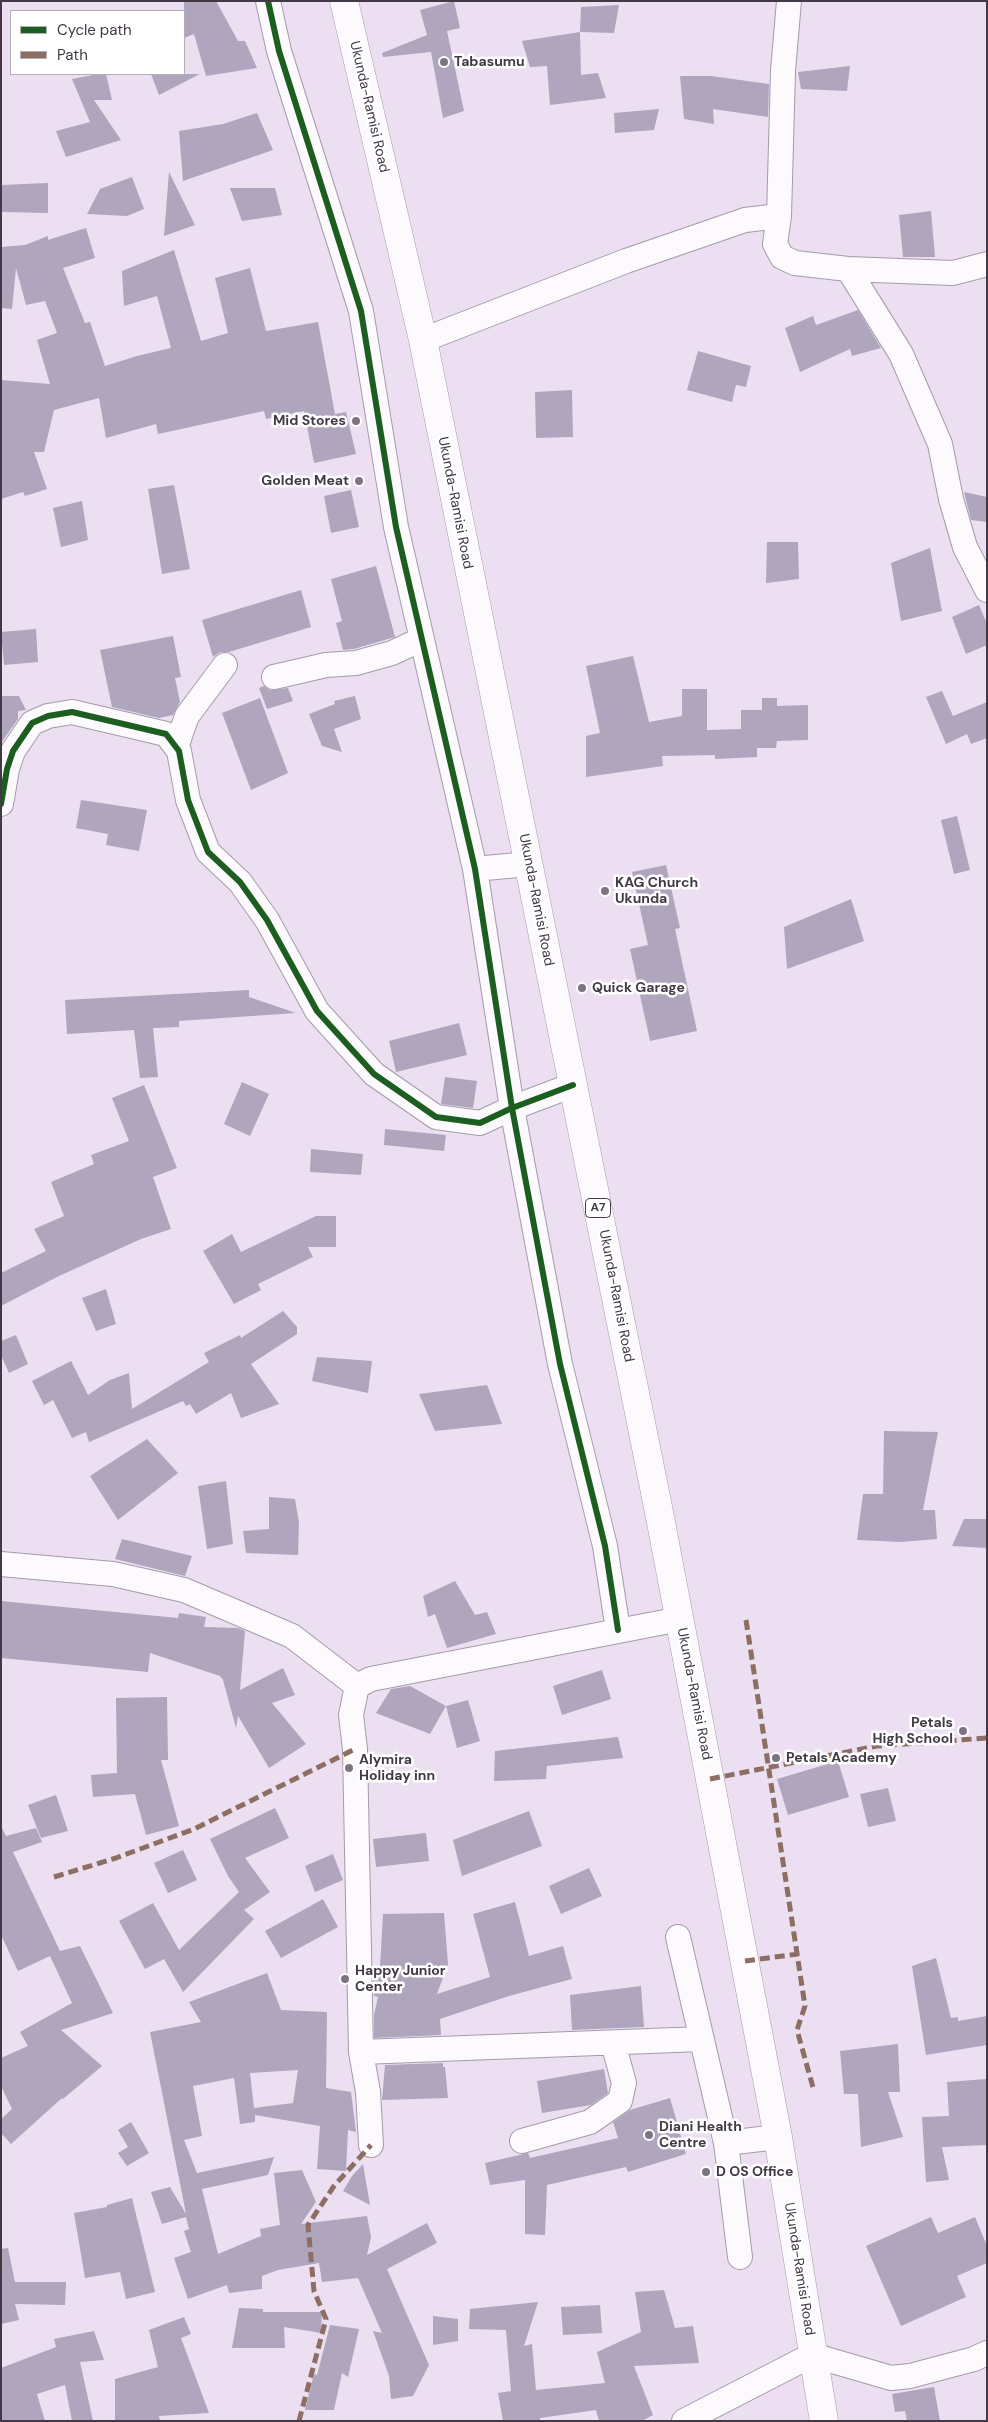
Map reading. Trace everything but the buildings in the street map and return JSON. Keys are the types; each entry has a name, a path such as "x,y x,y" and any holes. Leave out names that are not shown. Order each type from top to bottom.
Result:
{"highway":[{"name":"Ukunda-Ramisi Road","path":"344,1 422,340 680,1619 778,2137 824,2421"}],"street":[{"path":"268,1 279,51 361,311 396,527 475,869 512,1108 560,1364 605,1546 618,1630"},
{"path":"789,1 783,72 779,216 775,244 782,257 795,263 848,270 953,273 987,264"},
{"path":"422,340 626,261 745,220 779,216"},
{"path":"848,270 901,354 940,444 951,499 965,547 987,590"},
{"path":"274,677 326,665 356,663 392,652 422,639"},
{"path":"176,747 187,716 225,665"},
{"path":"1,804 7,769 13,751 32,723 48,716 72,712 166,734 179,751 188,800 208,852 240,882 267,920 317,1010 374,1074 436,1117 480,1123 512,1108 573,1085"},
{"path":"475,869 528,864"},
{"path":"1,1564 113,1574 184,1590 292,1636 358,1686"},
{"path":"371,2145 368,2092 361,2052 355,1749 351,1715 358,1686 371,1679 680,1619"},
{"path":"678,1937 726,2143 740,2257"},
{"path":"361,2052 702,2040"},
{"path":"522,2142 590,2122 620,2101 624,2083 613,2043"},
{"path":"726,2143 778,2137"},
{"path":"684,2421 812,2355 891,2378 910,2376 974,2359 987,2353"}],"marked path":[{"path":"746,1620 805,2006 797,2030 814,2091"},
{"path":"710,1779 877,1746 987,1738"},
{"path":"54,1877 116,1858 194,1829 355,1749"},
{"path":"745,1961 798,1954"},
{"path":"299,2421 326,2319 314,2291 308,2225 334,2186 371,2145"}],"cycle path":[{"path":"268,1 279,51 361,311 396,527 475,869 512,1108 560,1364 605,1546 618,1630"},
{"path":"1,804 7,769 13,751 32,723 48,716 72,712 166,734 179,751 188,800 208,852 240,882 267,920 317,1011 374,1074 436,1117 480,1123 512,1108 573,1085"}],"place":[{"name":"Tabasumu","path":"444,62"},
{"name":"Mid Stores","path":"356,421"},
{"name":"Golden Meat","path":"359,481"},
{"name":"KAG Church Ukunda","path":"605,891"},
{"name":"Quick Garage","path":"582,988"},
{"name":"Petals High School","path":"963,1731"},
{"name":"Petals Academy","path":"776,1758"},
{"name":"Alymira Holiday inn","path":"349,1768"},
{"name":"Happy Junior Center","path":"345,1979"},
{"name":"Diani Health Centre","path":"649,2135"},
{"name":"D OS Office","path":"706,2172"}]}
